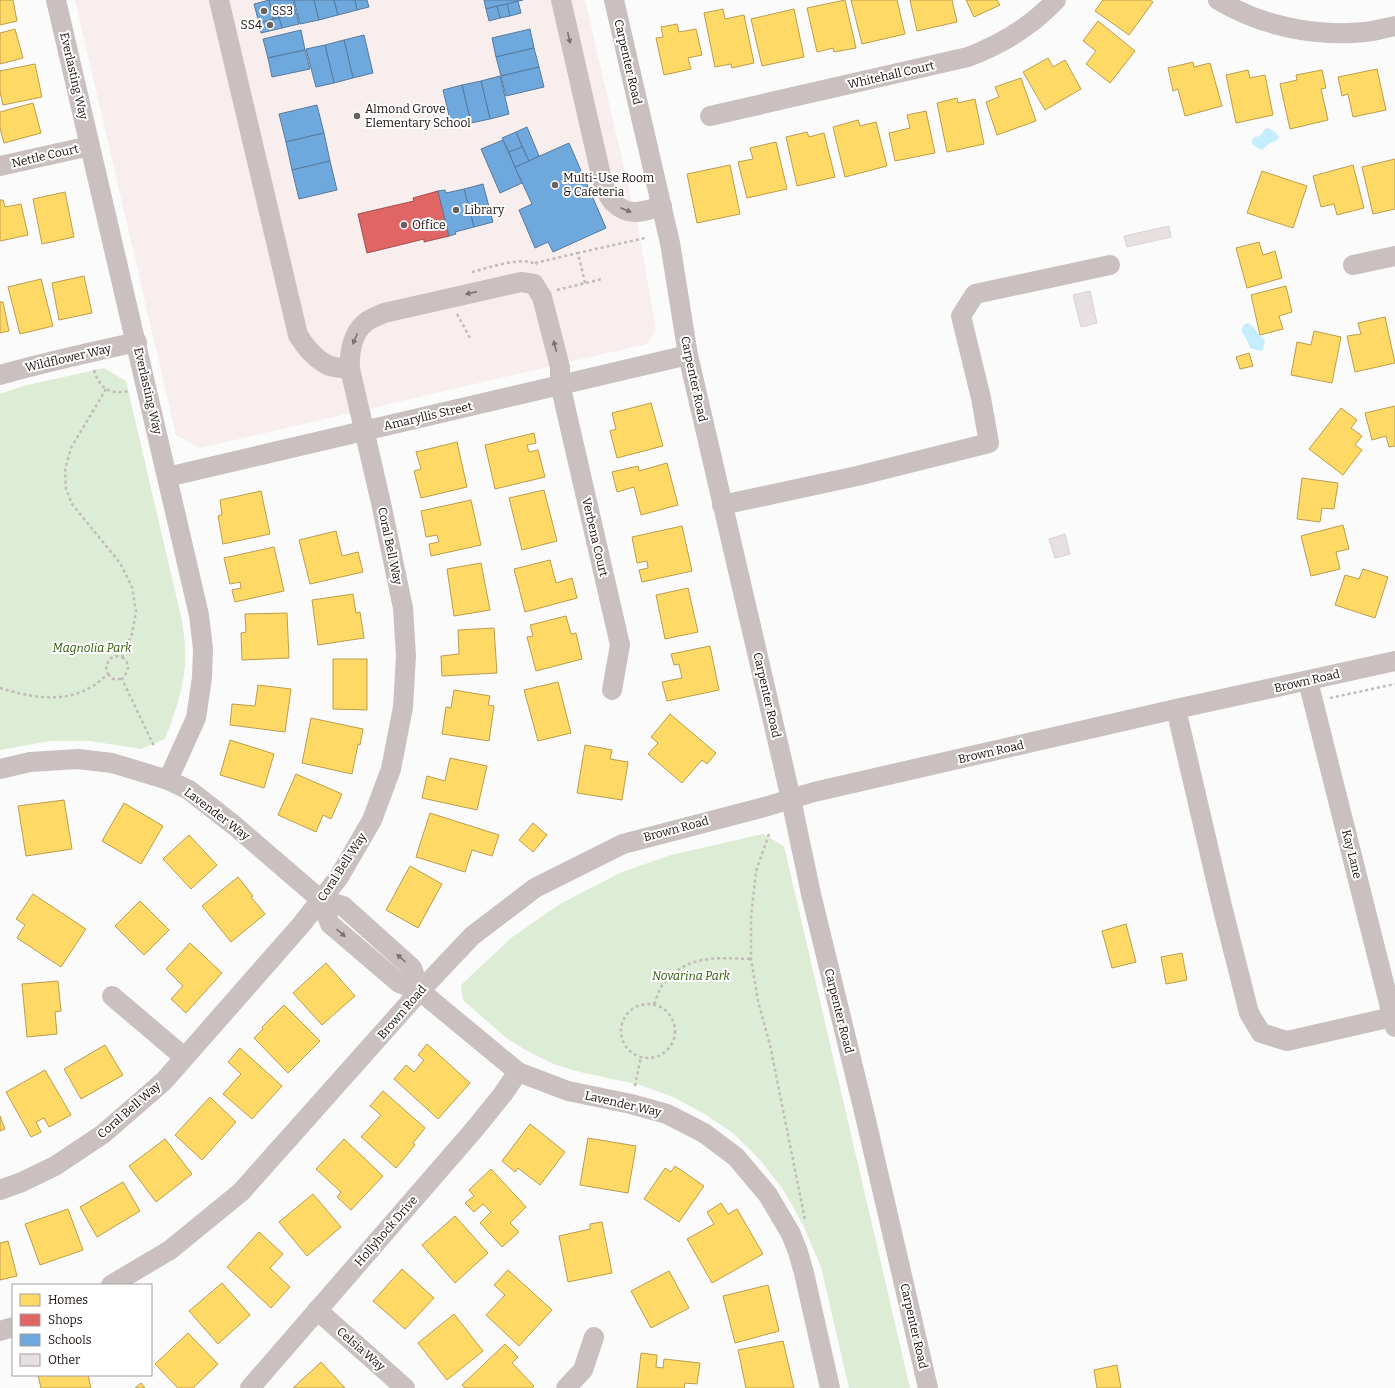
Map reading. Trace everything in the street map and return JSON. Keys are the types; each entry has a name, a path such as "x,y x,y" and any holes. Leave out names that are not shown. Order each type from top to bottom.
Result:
{"street":[{"name":"Everlasting Way","path":"56,0 199,615 203,649 202,678 196,718 168,780"},
{"path":"219,0 296,332 304,346 324,363 350,369"},
{"path":"561,0 603,184 613,203 628,212 639,212 662,206"},
{"name":"Carpenter Road","path":"614,0 670,243 688,355 791,799 811,894 868,1128 928,1388"},
{"name":"Whitehall Court","path":"710,116 968,57 1009,39 1037,19 1056,0"},
{"path":"1218,0 1261,20 1301,30 1337,33 1366,32 1395,26"},
{"name":"Nettle Court","path":"0,166 90,146"},
{"path":"1353,265 1395,256"},
{"path":"722,505 858,476 990,442 961,316 975,294 1110,265"},
{"name":"Verbena Court","path":"350,369 349,354 356,336 366,322 384,313 521,282 534,284 542,297 560,367 560,384 620,645 612,690"},
{"name":"Wildflower Way","path":"0,375 136,342"},
{"name":"Amaryllis Street","path":"168,477 688,355"},
{"name":"Coral Bell Way","path":"0,1190 22,1182 55,1166 103,1134 164,1081 321,900 338,877 372,820 391,769 403,707 406,656 403,608 382,503 363,431 350,369"},
{"name":"Brown Road","path":"113,1284 170,1250 241,1192 420,991 472,936 535,888 623,844 814,792 1176,709 1395,661"},
{"name":"Kay Lane","path":"1308,681 1394,1022"},
{"path":"1176,709 1249,1014 1261,1034 1287,1041 1394,1022"},
{"name":"Lavender Way","path":"0,769 30,762 78,759 112,763 168,780 189,790 235,826 321,900 330,924 399,983 420,991 518,1072 568,1091 631,1104 667,1114 704,1133 736,1157 768,1195 791,1234 804,1273 830,1388"},
{"path":"112,996 184,1057"},
{"name":"Hollyhock Drive","path":"250,1388 473,1131 503,1094 518,1072"},
{"name":"Celsia Way","path":"317,1310 406,1388"},
{"path":"0,1330 12,1327"},
{"path":"566,1388 583,1370 594,1337"}],"path":[{"path":"534,263 645,238"},
{"path":"578,253 585,283"},
{"path":"555,290 602,279"},
{"path":"456,310 458,317 471,340"},
{"path":"93,368 100,385 106,389 115,392 131,391"},
{"path":"106,389 71,448 66,470 66,489 72,504 120,563 132,587 136,612 132,634 122,657"},
{"path":"116,656 127,660 129,666 128,672 122,679 113,678 108,674 106,667 110,659 116,656"},
{"path":"0,688 18,694 47,698 62,697 79,693 92,687 108,674"},
{"path":"122,679 154,746"},
{"path":"1314,702 1395,684"},
{"path":"769,834 756,871 751,917 751,959 758,1001 770,1045 806,1227"},
{"path":"654,1004 662,985 682,966 710,958 751,959"},
{"path":"654,1004 665,1009 671,1016 675,1029 673,1041 668,1050 660,1055 648,1058 634,1054 628,1049 622,1040 621,1030 623,1020 628,1012 636,1006 654,1004"},
{"path":"635,1086 641,1056"}],"shaded area":[{"name":"Almond Grove Elementary School","path":"75,0 585,0 639,232 656,330 647,344 200,448 176,435"}],"green space":[{"name":"Magnolia Park","path":"104,368 126,381 182,621 185,642 185,661 180,695 165,739 141,749 89,741 50,741 0,750 0,394 23,386"},
{"name":"Novarina Park","path":"763,834 784,846 910,1388 849,1388 821,1267 803,1225 784,1191 761,1161 733,1133 703,1113 673,1097 640,1085 580,1072 556,1065 527,1051 505,1037 463,1000 461,985 511,938 560,904 622,872 671,855"}],"water":[{"path":"1266,128 1273,131 1279,137 1276,141 1270,143 1262,150 1257,148 1252,143 1252,139 1260,136"},
{"path":"1249,323 1265,340 1263,350 1260,351 1250,348 1241,330 1245,324"}],"building: Homes":[{"path":"0,0 13,0 17,21 0,25"},
{"path":"845,0 856,48 834,52 833,48 817,52 807,8"},
{"path":"851,0 897,0 905,34 862,44"},
{"path":"910,0 952,0 957,22 917,31"},
{"path":"966,0 997,0 1000,5 974,17"},
{"path":"1103,0 1150,0 1153,2 1129,35 1095,11"},
{"path":"723,9 725,19 744,15 754,63 732,68 731,64 715,67 704,13"},
{"path":"794,9 804,57 762,66 751,19"},
{"path":"1098,21 1135,51 1110,83 1086,64 1096,51 1083,41"},
{"path":"677,24 679,32 696,29 702,55 688,58 691,69 664,75 656,38 663,37 661,27"},
{"path":"15,29 23,58 0,64 0,33"},
{"path":"1048,58 1053,67 1065,60 1081,89 1045,110 1023,72"},
{"path":"1193,62 1194,67 1210,63 1222,106 1185,116 1178,89 1173,91 1168,68"},
{"path":"35,64 42,97 3,105 0,92 0,71"},
{"path":"1377,69 1386,110 1353,117 1348,94 1342,96 1338,77"},
{"path":"1248,70 1250,78 1265,75 1273,115 1236,123 1226,75"},
{"path":"1322,70 1326,88 1321,89 1328,120 1290,129 1280,84 1297,80 1296,75"},
{"path":"1021,78 1036,121 997,135 986,102 999,97 995,87"},
{"path":"957,98 958,103 975,99 984,144 947,152 937,103"},
{"path":"33,103 41,133 4,143 0,128 0,112"},
{"path":"926,111 935,153 895,161 889,133 910,128 907,115"},
{"path":"858,120 860,126 876,122 887,166 845,177 833,127"},
{"path":"807,132 809,137 824,133 835,177 797,186 786,137"},
{"path":"776,142 787,189 747,198 738,162 753,159 750,148"},
{"path":"1395,159 1395,209 1373,214 1362,167"},
{"path":"730,165 740,214 697,223 687,174"},
{"path":"1353,165 1364,208 1337,215 1334,204 1321,207 1313,176"},
{"path":"1262,171 1307,186 1293,228 1247,213"},
{"path":"65,192 74,237 42,244 33,199"},
{"path":"0,200 3,200 5,207 21,204 28,235 0,241"},
{"path":"1259,242 1263,255 1275,251 1282,278 1247,288 1236,248"},
{"path":"84,276 92,313 59,320 52,283"},
{"path":"41,279 53,326 20,334 8,287"},
{"path":"1286,286 1292,312 1279,316 1283,329 1260,335 1251,295"},
{"path":"0,302 3,302 9,331 0,333"},
{"path":"1385,317 1395,363 1355,372 1347,336 1361,334 1358,323"},
{"path":"1314,331 1341,337 1332,383 1291,375 1297,342 1311,345"},
{"path":"1249,353 1253,366 1240,369 1236,357"},
{"path":"651,403 663,446 617,458 610,431 616,429 612,413"},
{"path":"1395,406 1395,446 1389,447 1386,436 1372,440 1365,413"},
{"path":"1341,408 1357,420 1351,428 1362,436 1355,445 1362,450 1343,475 1309,449"},
{"path":"534,433 536,443 527,445 529,452 538,450 545,477 495,489 485,445"},
{"path":"457,442 467,487 421,498 414,471 421,469 416,452"},
{"path":"667,463 678,505 641,515 634,487 617,492 612,472 638,466 639,471"},
{"path":"1302,478 1338,483 1334,509 1322,508 1320,522 1297,519"},
{"path":"544,490 557,541 522,550 509,498"},
{"path":"261,491 270,534 223,544 218,516 222,515 220,500"},
{"path":"471,500 481,545 431,556 429,544 439,542 437,535 426,537 421,511"},
{"path":"1343,525 1349,549 1336,552 1340,569 1311,576 1301,536"},
{"path":"682,526 692,571 642,582 639,570 648,568 647,561 637,563 632,537"},
{"path":"336,531 342,556 358,552 363,572 310,584 299,540"},
{"path":"274,547 284,591 235,602 232,590 241,588 240,582 230,584 224,558"},
{"path":"550,560 556,583 572,578 577,598 525,612 514,569"},
{"path":"481,563 490,610 454,616 447,569"},
{"path":"1363,569 1388,577 1375,618 1335,605 1345,575 1359,579"},
{"path":"688,588 698,632 665,639 656,595"},
{"path":"353,594 356,613 360,612 364,638 318,645 312,600"},
{"path":"287,613 289,658 242,660 241,633 246,632 245,614"},
{"path":"566,616 571,634 576,633 582,659 536,671 527,637 533,636 530,625"},
{"path":"494,628 497,673 442,676 441,656 459,654 458,630"},
{"path":"710,646 719,690 667,701 662,682 682,678 679,664 674,665 671,654"},
{"path":"333,659 367,659 367,710 333,709"},
{"path":"558,682 571,733 538,741 524,690"},
{"path":"258,685 291,689 285,732 230,725 232,704 255,706"},
{"path":"454,690 490,696 488,705 494,706 489,741 442,734 446,707 451,708"},
{"path":"670,714 716,753 707,764 702,760 682,783 648,754 658,743 651,737"},
{"path":"311,718 363,729 360,745 358,744 352,774 302,763"},
{"path":"230,740 274,754 264,788 220,775"},
{"path":"585,745 612,750 610,759 628,762 622,800 577,793"},
{"path":"450,758 487,766 477,810 422,798 427,776 445,781"},
{"path":"296,774 342,794 331,819 323,815 316,832 278,815"},
{"path":"64,800 72,849 26,856 18,806"},
{"path":"124,803 163,826 141,864 102,841"},
{"path":"430,813 499,835 492,856 472,850 465,872 416,857"},
{"path":"533,823 547,835 533,852 519,840"},
{"path":"189,835 217,865 191,889 163,859"},
{"path":"410,866 442,884 418,928 386,910"},
{"path":"238,877 253,896 251,897 265,914 231,942 202,906"},
{"path":"33,894 86,929 61,967 17,938 25,925 16,919"},
{"path":"140,901 169,930 144,955 115,926"},
{"path":"1126,924 1136,962 1112,968 1102,931"},
{"path":"190,943 222,973 186,1013 171,999 183,986 166,969"},
{"path":"1182,953 1187,980 1166,984 1161,957"},
{"path":"326,963 355,996 322,1025 293,993"},
{"path":"58,981 61,1011 55,1012 57,1034 27,1037 22,984"},
{"path":"284,1005 320,1041 288,1073 254,1038 263,1029 262,1027"},
{"path":"427,1044 470,1083 438,1119 394,1079 406,1065 414,1072 424,1060 418,1055"},
{"path":"105,1045 123,1075 81,1099 64,1069"},
{"path":"240,1048 282,1086 252,1119 223,1094 241,1074 228,1062"},
{"path":"45,1070 71,1115 49,1127 44,1118 36,1122 41,1132 31,1137 6,1092"},
{"path":"383,1091 425,1128 413,1143 415,1145 396,1168 361,1137 381,1115 370,1106"},
{"path":"210,1097 236,1122 202,1160 175,1135"},
{"path":"0,1116 5,1129 0,1131"},
{"path":"530,1124 565,1152 540,1185 518,1168 515,1172 502,1161"},
{"path":"588,1138 636,1146 628,1193 580,1185"},
{"path":"165,1139 192,1174 156,1202 129,1166"},
{"path":"344,1139 383,1176 351,1210 337,1197 341,1192 316,1169"},
{"path":"675,1166 704,1186 679,1222 644,1199 665,1168 671,1172"},
{"path":"491,1169 526,1207 510,1223 519,1232 502,1247 480,1223 491,1212 483,1204 474,1212 465,1203 474,1196 469,1190"},
{"path":"123,1182 140,1211 97,1237 80,1207"},
{"path":"313,1194 341,1227 307,1256 279,1222"},
{"path":"721,1203 728,1214 737,1209 763,1254 712,1283 687,1239 714,1224 707,1212"},
{"path":"68,1209 83,1250 40,1265 25,1224"},
{"path":"455,1216 488,1253 455,1283 422,1245"},
{"path":"602,1222 612,1273 568,1282 559,1236 590,1229 590,1224"},
{"path":"259,1232 283,1254 270,1268 290,1287 271,1308 227,1267"},
{"path":"8,1241 17,1276 0,1280 0,1243"},
{"path":"402,1269 434,1298 405,1329 373,1301"},
{"path":"508,1270 552,1310 519,1346 486,1315 505,1295 494,1285"},
{"path":"669,1271 689,1308 651,1328 631,1291"},
{"path":"222,1283 250,1315 218,1344 189,1311"},
{"path":"768,1285 779,1331 735,1343 723,1296"},
{"path":"454,1314 483,1351 447,1380 418,1343"},
{"path":"188,1333 218,1364 193,1388 178,1388 155,1364"},
{"path":"783,1341 794,1388 746,1388 738,1350"},
{"path":"505,1344 518,1357 512,1363 534,1386 532,1388 465,1388 462,1385"},
{"path":"641,1353 657,1355 656,1367 663,1368 664,1359 700,1363 697,1384 685,1383 684,1388 637,1388"},
{"path":"321,1362 345,1388 293,1388"},
{"path":"1117,1365 1121,1388 1097,1388 1094,1370"},
{"path":"38,1376 88,1376 91,1388 41,1388"},
{"path":"141,1383 145,1388 135,1388"}],"building: Shops":[{"name":"Office","path":"438,191 449,236 424,242 424,239 367,253 358,214 414,201 413,198"}],"building: Schools":[{"path":"269,0 293,0 296,13 273,19"},
{"name":"SS3","path":"269,0 273,19 259,23 254,4"},
{"path":"294,0 314,0 319,20 300,24"},
{"path":"314,0 334,0 338,15 319,20"},
{"path":"334,0 355,0 357,10 338,15"},
{"path":"355,0 367,0 369,7 357,10"},
{"path":"484,0 523,0 486,9"},
{"path":"518,1 521,13 510,16 507,4"},
{"path":"507,4 510,16 500,18 497,6"},
{"path":"497,6 500,18 489,21 486,9"},
{"path":"296,13 299,24 282,28 279,18"},
{"name":"SS4","path":"279,18 282,28 261,33 259,23"},
{"path":"530,29 534,48 496,57 492,38"},
{"path":"301,30 305,50 268,58 263,39"},
{"path":"364,35 373,73 353,78 344,40"},
{"path":"344,40 353,78 334,83 325,45"},
{"path":"325,45 334,83 316,87 306,49"},
{"path":"534,48 539,67 501,76 496,57"},
{"path":"305,50 310,69 272,77 268,58"},
{"path":"539,67 544,87 506,96 501,76"},
{"path":"500,76 509,114 490,119 481,81"},
{"path":"481,81 490,119 471,123 462,85"},
{"path":"462,85 471,123 452,128 443,90"},
{"path":"317,105 324,133 286,142 279,114"},
{"path":"527,127 539,156 529,161 516,132"},
{"path":"516,132 522,147 509,152 502,138"},
{"path":"324,133 330,161 292,170 286,142"},
{"path":"503,140 522,183 500,193 481,149"},
{"name":"Multi-Use Room & Cafeteria","path":"569,143 606,228 553,252 548,242 535,248 519,210 532,204 515,167"},
{"path":"522,147 529,161 515,167 509,152"},
{"path":"330,161 337,190 299,199 292,170"},
{"path":"483,184 493,222 474,227 464,189"},
{"name":"Library","path":"464,189 474,227 455,232 456,234 449,236 438,191 445,190 446,193"}],"building: Other":[{"path":"1169,226 1171,237 1127,247 1124,236"},
{"path":"1090,291 1097,323 1081,327 1073,295"},
{"path":"1065,534 1070,554 1055,558 1049,539"}],"place":[{"name":"SS3","path":"264,11"},
{"name":"SS4","path":"270,25"},
{"name":"Almond Grove Elementary School","path":"357,116"},
{"name":"Multi-Use Room & Cafeteria","path":"555,185"},
{"name":"Library","path":"456,210"},
{"name":"Office","path":"404,225"}]}
